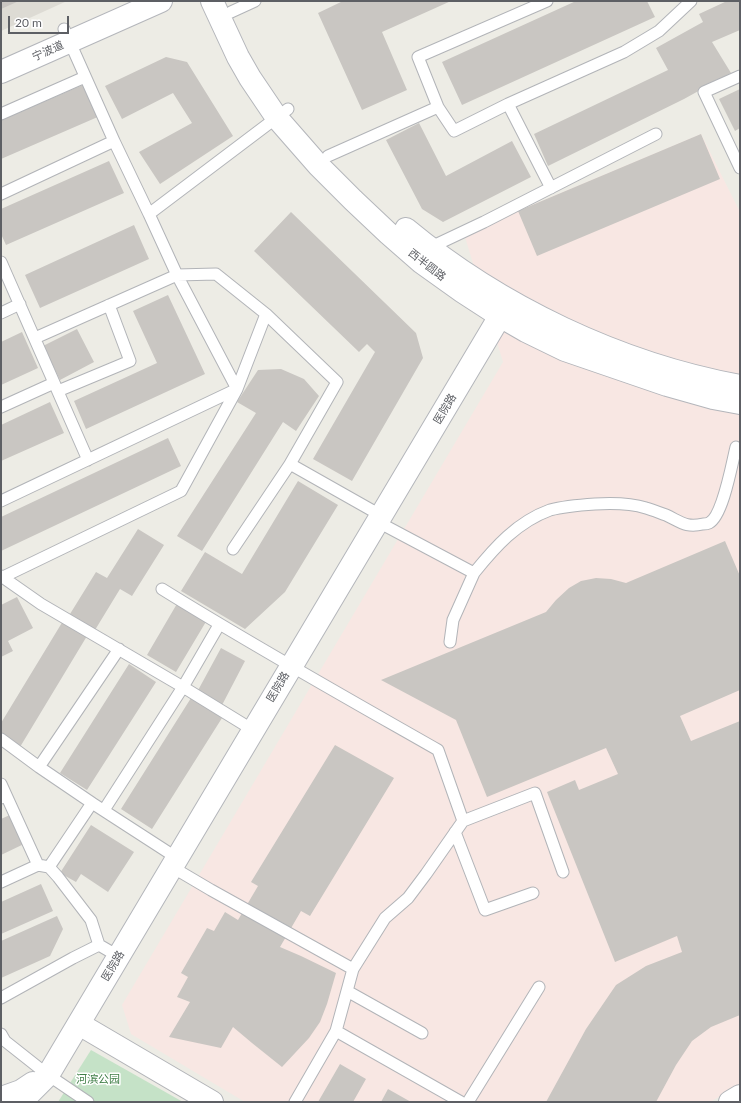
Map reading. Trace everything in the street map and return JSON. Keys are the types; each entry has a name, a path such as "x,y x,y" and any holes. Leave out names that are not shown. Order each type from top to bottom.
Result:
{"street":[{"name":"宁波道","path":"1,72 127,1"},
{"name":"宁波道","path":"1,57 67,36 161,1"},
{"name":"西半圆路","path":"212,1 238,57 250,78 282,114 394,220 429,248 468,276 505,308 526,331 565,350 667,385 713,398 740,403"},
{"name":"西半圆路","path":"229,6 242,37 256,63 270,84 282,114 318,166 389,234 421,262 463,292 671,370 740,386"},
{"name":"医院路","path":"48,1074 505,308"},
{"path":"78,1024 212,1102"},
{"path":"1,1098 21,1091 48,1074"},
{"path":"21,1102 48,1074"},
{"path":"730,1102 740,1096"}],"lane":[{"path":"229,6 255,1"},
{"path":"547,1 418,57 438,107 454,131 508,104 624,52 659,31 691,1"},
{"path":"67,36 114,141 177,275 238,389"},
{"path":"740,76 704,92 737,154 740,168"},
{"path":"1,114 85,77"},
{"path":"508,104 551,188"},
{"path":"328,156 438,107"},
{"path":"149,214 282,114"},
{"path":"429,248 484,222 656,134"},
{"path":"1,194 114,141"},
{"path":"1,262 88,460"},
{"path":"35,338 177,275 216,274 266,314 337,382 290,464 233,549"},
{"path":"1,313 20,304"},
{"path":"1,407 130,361 109,305"},
{"path":"253,730 183,687 41,604 2,577 181,491 238,389 266,314"},
{"path":"1,501 238,389"},
{"path":"450,642 453,620 474,573 510,533 529,520 550,510 573,506 621,503 645,507 666,515 682,524 694,526 710,523 716,515 724,496 736,447"},
{"path":"290,464 380,519 474,573"},
{"path":"162,589 219,625 291,667 438,750 463,821"},
{"path":"104,810 183,687 219,625"},
{"path":"39,767 119,649"},
{"path":"1,739 39,767 104,810 211,890 353,969"},
{"path":"1,784 4,797 43,866 58,877 91,920 99,945 118,956"},
{"path":"295,1102 336,1031 353,969 384,918 408,898 463,821 535,793 563,872"},
{"path":"1,882 43,866 92,803"},
{"path":"455,832 485,910 533,893"},
{"path":"1,998 99,945"},
{"path":"468,1102 539,987"},
{"path":"347,991 422,1033"},
{"path":"336,1031 461,1102"},
{"path":"1,1034 6,1041 48,1074 88,1102"},
{"path":"32,1102 48,1074"}],"shaded area":[{"path":"1,1 67,1 1,31"},
{"path":"701,134 740,212 740,1085 710,1102 245,1102 131,1034 122,1005 503,362 465,237 518,211"}],"green space":[{"name":"河滨公园","path":"91,1050 183,1102 58,1102"}],"building":[{"path":"1,1 19,1 1,9"},
{"path":"343,1 451,1 382,32 407,90 362,110 318,13"},
{"path":"576,1 647,1 655,17 462,105 442,62"},
{"path":"727,1 740,1 740,30 712,42 731,73 684,99 548,166 534,134 668,70 656,48 703,22 699,14"},
{"path":"166,57 187,62 233,136 160,184 139,152 192,123 173,93 122,119 105,86"},
{"path":"85,84 100,116 1,159 1,120"},
{"path":"740,89 740,128 735,131 719,99"},
{"path":"419,123 446,176 512,141 531,177 443,222 422,209 386,140"},
{"path":"701,134 720,179 537,256 518,211"},
{"path":"109,161 124,193 6,245 1,234 1,209"},
{"path":"291,212 416,333 423,358 352,481 313,459 375,352 367,344 359,352 254,251"},
{"path":"134,225 149,259 40,308 25,275"},
{"path":"168,295 205,374 86,429 74,401 157,363 133,311"},
{"path":"77,329 94,362 60,380 43,346"},
{"path":"22,332 38,368 1,385 1,342"},
{"path":"281,369 304,379 319,396 296,431 283,422 202,551 177,536 256,413 237,402 258,370"},
{"path":"50,402 64,433 1,461 1,425"},
{"path":"168,438 181,466 1,551 1,517"},
{"path":"298,481 338,505 285,592 245,629 181,591 205,552 242,574"},
{"path":"138,529 164,545 132,596 120,589 95,630 70,614 96,572 107,578"},
{"path":"725,541 740,576 740,690 680,716 691,741 740,721 740,1015 711,1027 692,1041 676,1065 656,1102 546,1102 586,1029 616,985 646,966 682,952 677,936 615,962 547,792 575,780 579,790 618,774 606,748 487,797 456,720 381,680 546,612 569,588 581,581 596,578 611,579 626,583"},
{"path":"17,597 33,628 8,641 13,651 1,657 1,605"},
{"path":"178,602 207,620 176,672 147,655"},
{"path":"63,621 87,636 20,747 1,735 1,723"},
{"path":"221,648 245,661 221,707 196,694"},
{"path":"129,664 156,682 87,790 60,773"},
{"path":"191,698 222,718 152,829 121,809"},
{"path":"335,745 394,778 310,916 301,911 280,947 336,973 320,1022 309,1038 282,1067 233,1027 221,1048 169,1037 190,1002 177,997 188,977 181,973 207,928 214,931 225,912 238,920 258,886 251,882"},
{"path":"12,814 26,843 1,855 1,819"},
{"path":"91,825 134,852 108,892 81,874 76,882 60,873"},
{"path":"41,884 53,911 1,934 1,902"},
{"path":"57,916 63,929 50,956 1,978 1,941"},
{"path":"340,1064 366,1079 353,1102 318,1102"},
{"path":"388,1089 411,1102 381,1102"}]}
